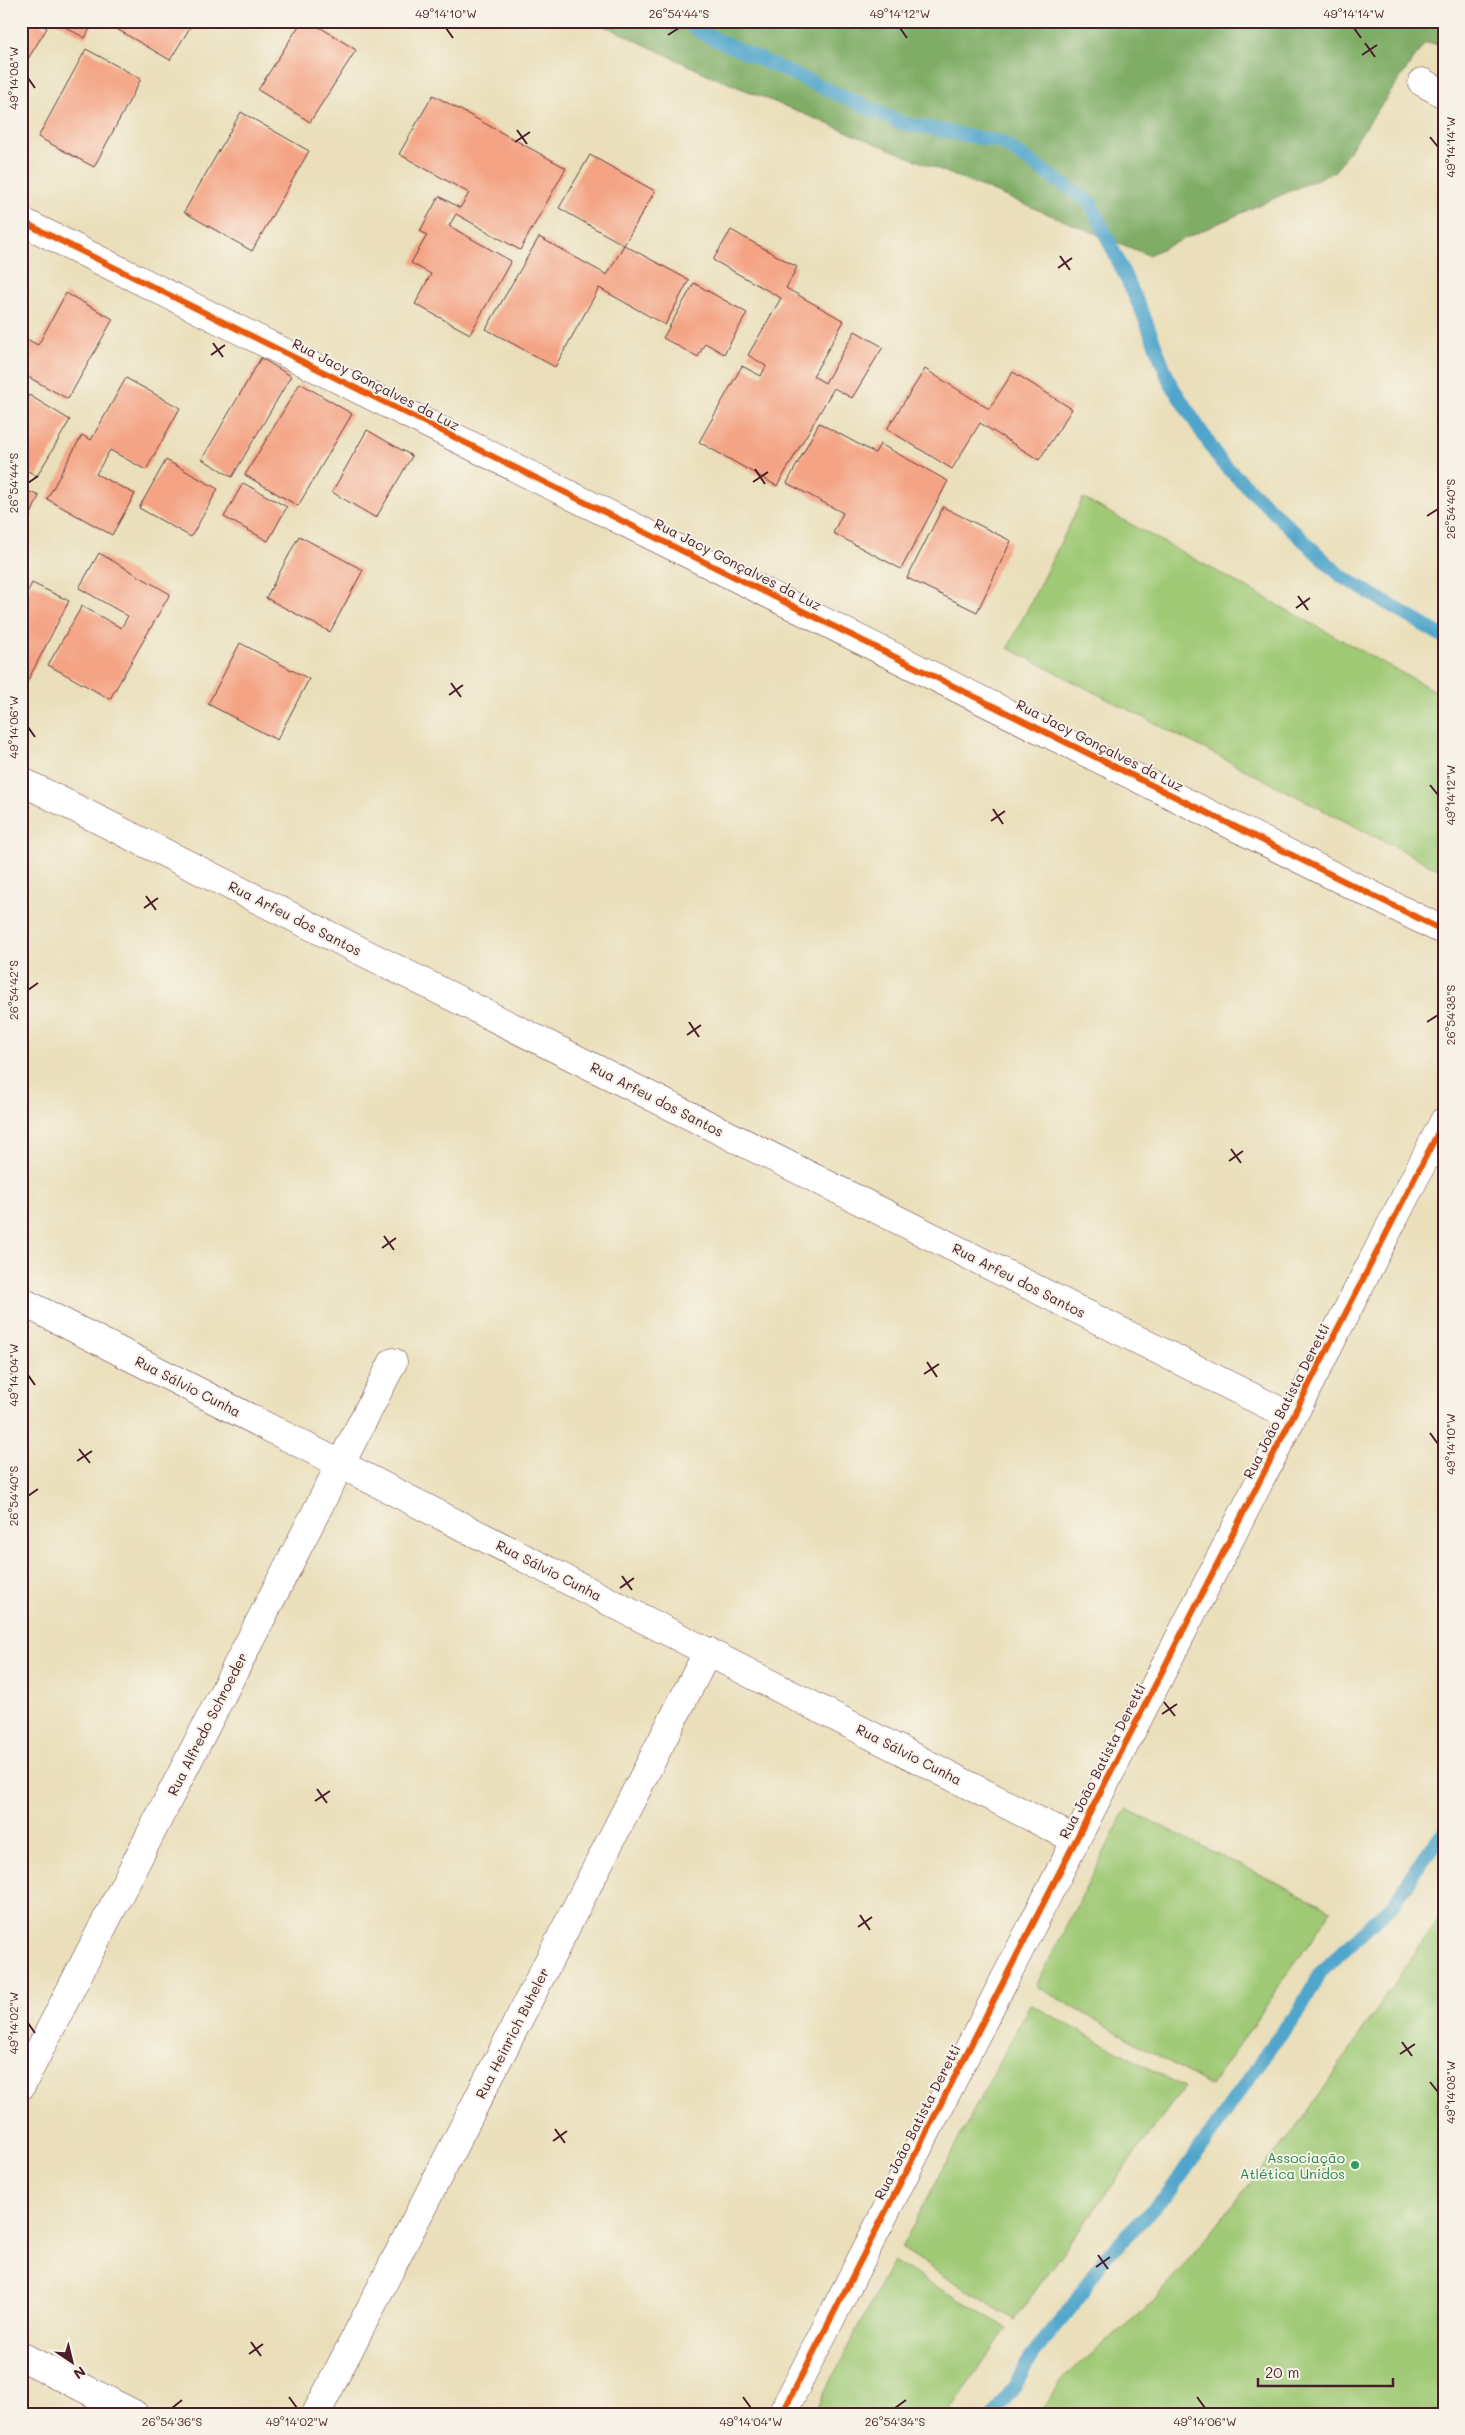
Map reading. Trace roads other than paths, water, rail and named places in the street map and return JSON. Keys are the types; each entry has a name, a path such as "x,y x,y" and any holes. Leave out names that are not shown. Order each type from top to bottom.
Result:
{"street":[{"name":"Rua Jacy Gonçalves da Luz","path":"21,221 1444,930"},
{"name":"Rua Arfeu dos Santos","path":"21,781 1292,1417"},
{"name":"Rua João Batista Deretti","path":"782,2414 1444,1121"},
{"name":"Rua Sálvio Cunha","path":"21,1301 1076,1840"},
{"name":"Rua Alfredo Schroeder","path":"21,2086 393,1362"},
{"name":"Rua Heinrich Buheler","path":"316,2414 708,1652"},
{"path":"21,2356 134,2414"}],"waterway":[{"path":"685,21 704,34 902,123 1001,142 1091,203 1143,314 1170,383 1221,462 1341,576 1444,637"},
{"path":"994,2414 1006,2400 1032,2355 1071,2308 1106,2256 1170,2192 1270,2048 1299,2011 1320,1973 1395,1902 1416,1868 1444,1832"}],"place":[{"name":"Associação Atlética Unidos","path":"1355,2165"}]}
